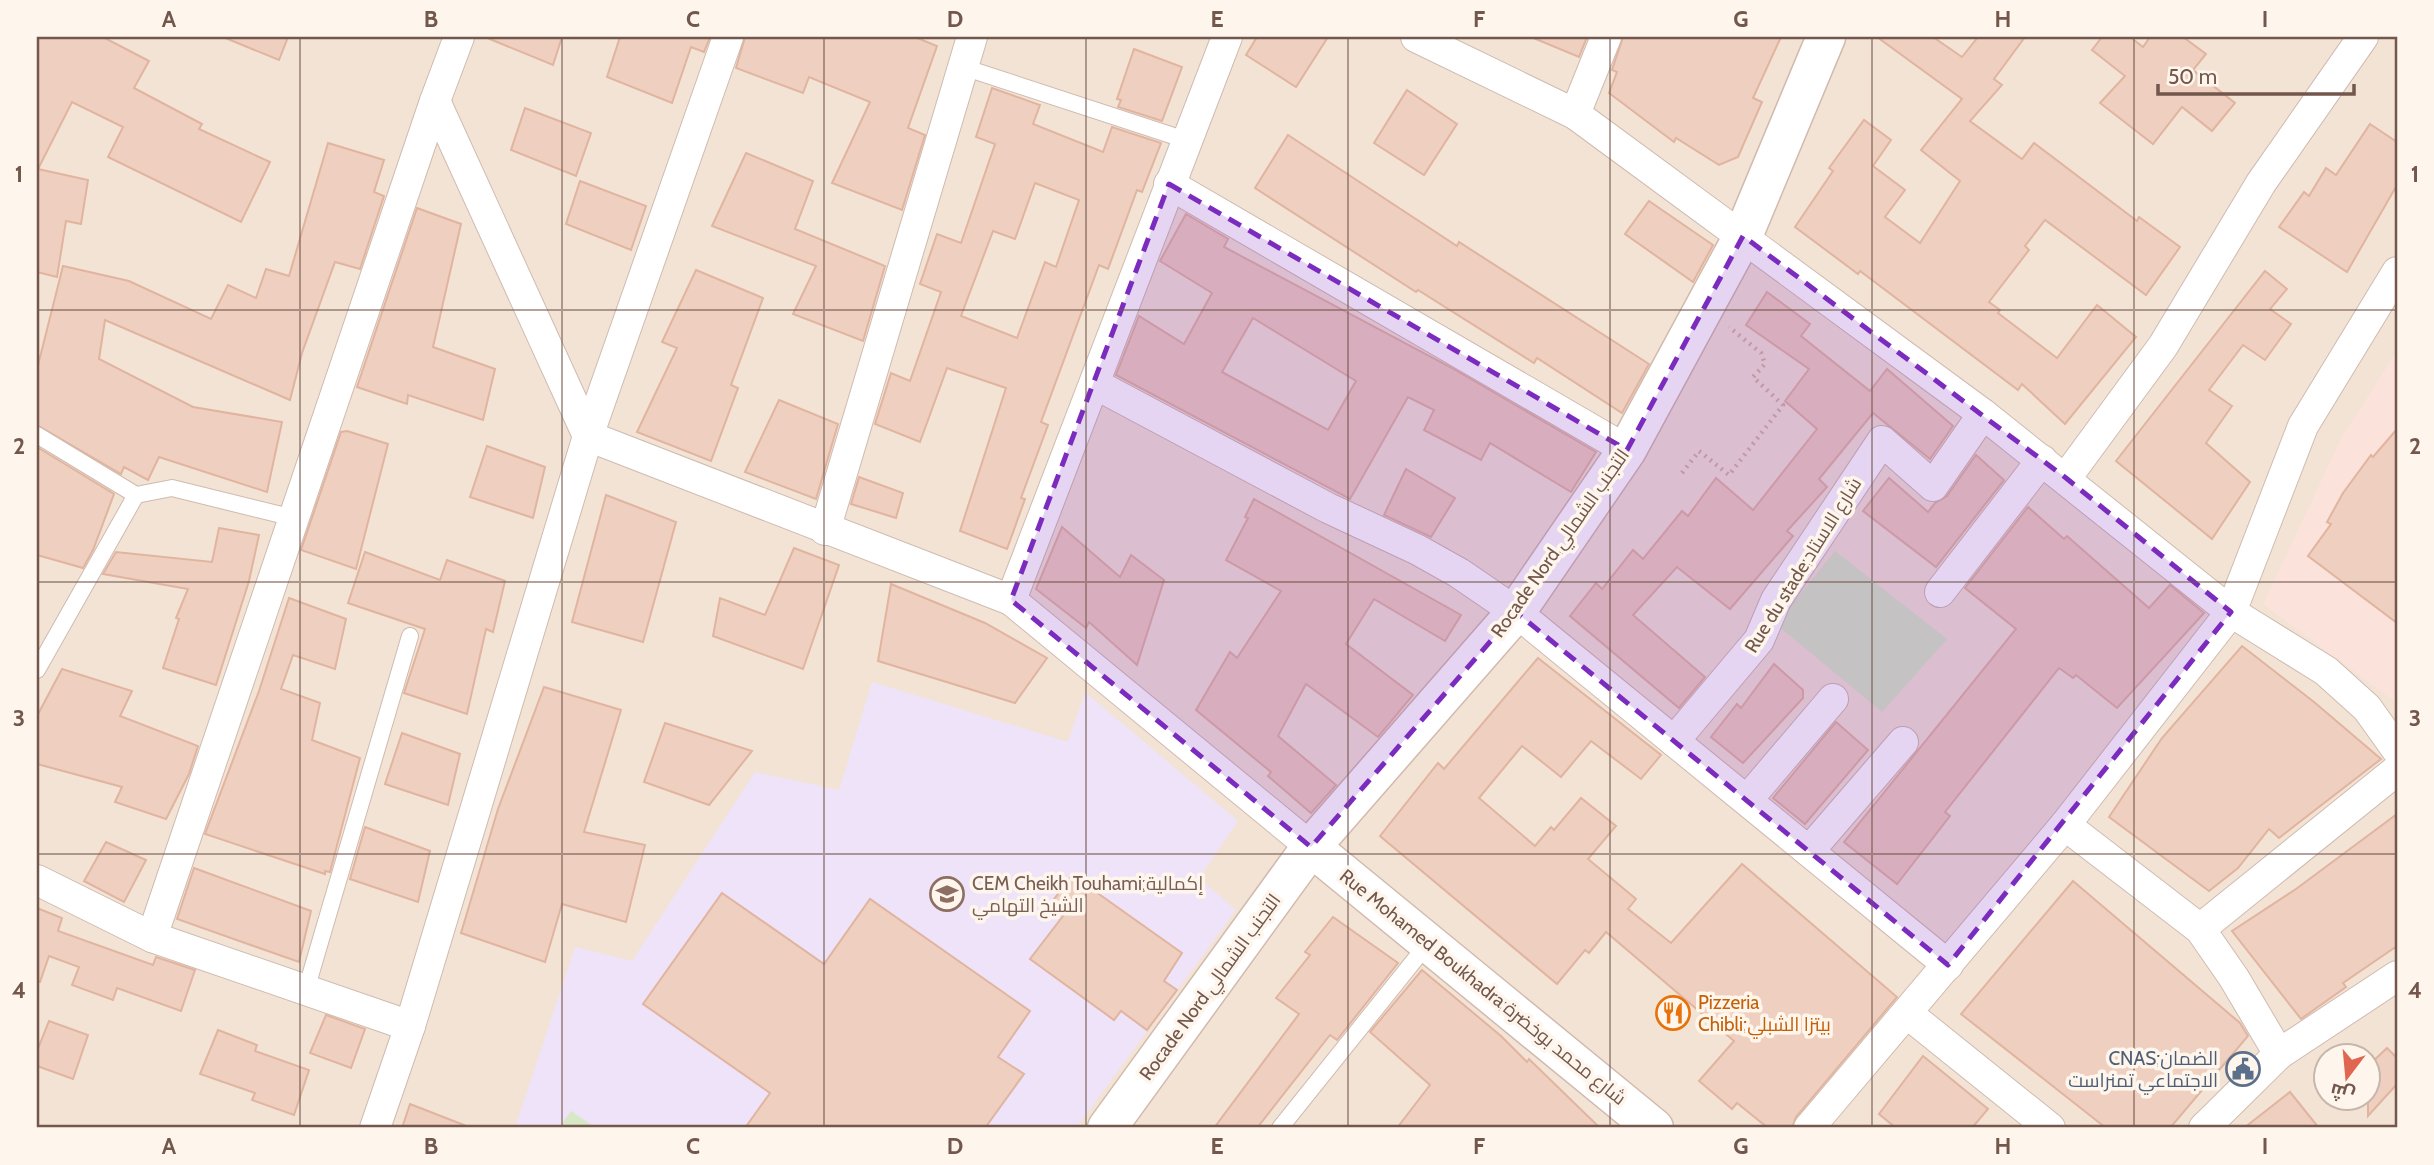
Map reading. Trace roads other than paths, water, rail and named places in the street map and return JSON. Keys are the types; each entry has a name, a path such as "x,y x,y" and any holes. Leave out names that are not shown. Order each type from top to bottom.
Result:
{"main road":[{"name":"Rocade Nord,التجنب الشمالي","path":"1107,1128 1311,847 1516,612 1628,450 1743,236 1826,37"},
{"name":"Rue Mohamed Boukhadra;شارع محمد بوخضرة","path":"1311,847 1654,1128"}],"street":[{"path":"152,937 459,37"},
{"path":"375,1128 410,1026 588,436 728,37"},
{"path":"825,530 972,37"},
{"path":"1011,600 1227,37"},
{"path":"1416,37 1575,114 1743,236 1983,414 2231,612 2326,671 2367,708 2397,750"},
{"path":"1575,114 1606,37"},
{"path":"2066,478 2163,346 2261,183 2363,37"},
{"path":"435,101 588,436 1011,600 1311,847"},
{"path":"1169,184 1628,450"},
{"path":"1809,1128 2065,825 2231,612 2303,426 2397,272"},
{"path":"1095,384 1328,508 1418,550 1459,573 1516,612 1948,965"},
{"name":"Rue du stade;شارع الاستاد","path":"1674,741 1759,640 1776,600 1882,441 1933,486 1983,414"},
{"path":"1940,592 2042,460"},
{"path":"1747,800 1833,699"},
{"path":"1809,851 1903,743"},
{"path":"2200,929 2397,770"},
{"path":"2065,825 2200,929 2234,978 2279,1054"},
{"path":"37,880 152,937 410,1026"},
{"path":"2204,1128 2279,1054 2397,976"},
{"path":"1908,1014 2050,1128"}],"lane":[{"path":"963,67 1186,140"},
{"path":"37,435 136,495 172,488 294,518"},
{"path":"37,670 136,495"},
{"path":"306,990 410,636"},
{"path":"1280,1128 1429,942"}],"place":[{"name":"CEM Cheikh Touhami;إكمالية الشيخ التهامي","path":"947,894"},
{"name":"Pizzeria Chibli;بيتزا الشبلي","path":"1673,1013"},
{"name":"CNAS;الضمان الاجتماعي تمنراست","path":"2243,1069"}]}
